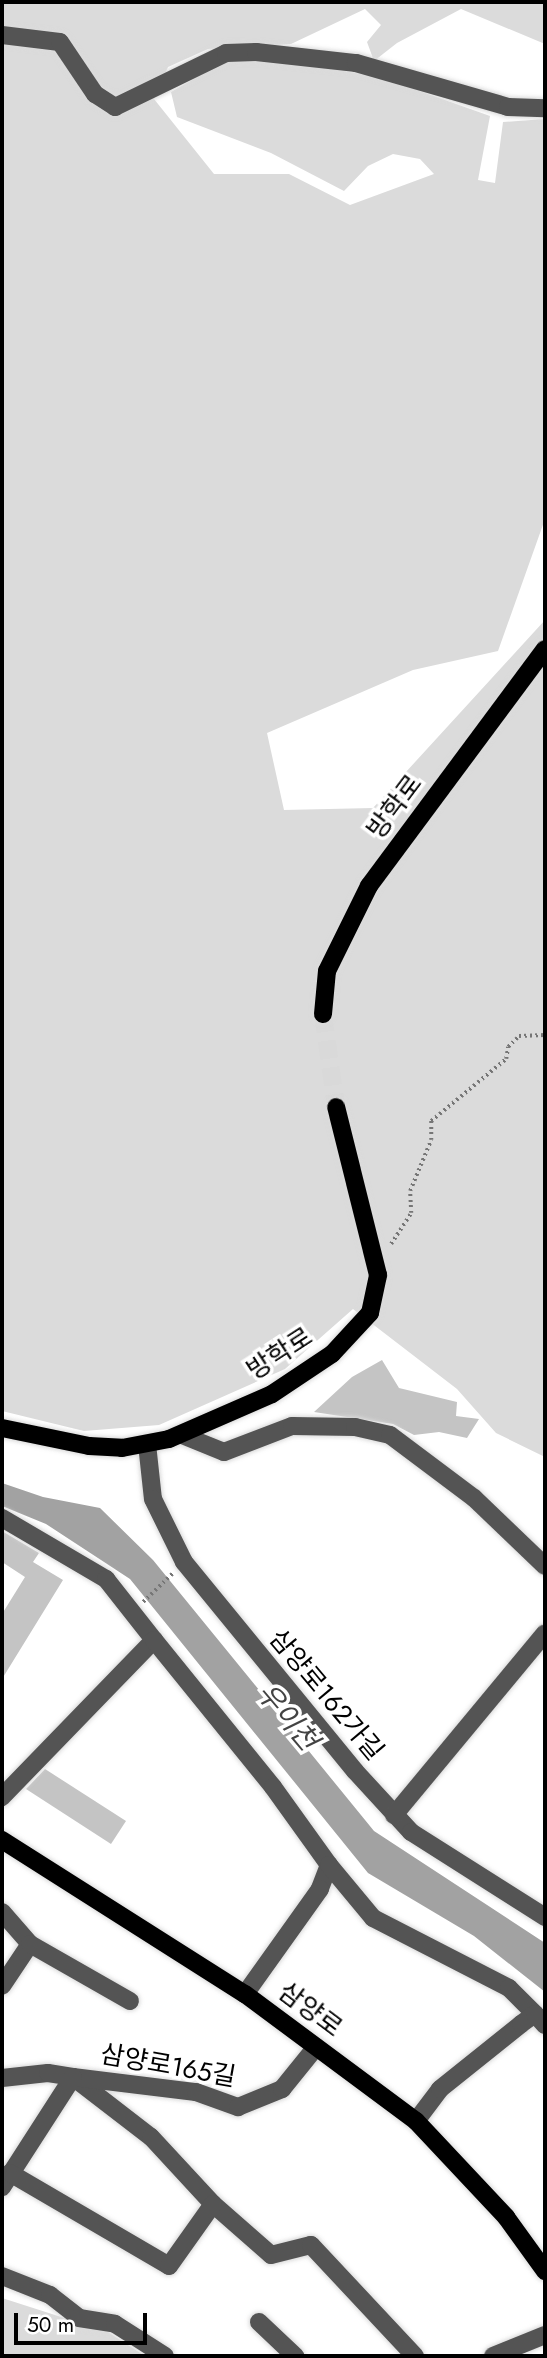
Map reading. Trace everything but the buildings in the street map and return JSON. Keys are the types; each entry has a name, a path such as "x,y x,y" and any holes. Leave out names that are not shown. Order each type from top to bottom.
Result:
{"main road":[{"name":"방학로","path":"323,1014 327,971 369,886 545,649"},
{"name":"방학로","path":"2,1428 89,1446 147,1444 182,1435 272,1394 332,1354 370,1313 378,1275 373,1242 336,1107"},
{"name":"삼양로","path":"4,1847 245,1994 416,2121 506,2217 545,2271"}],"street":[{"path":"2,35 60,42 95,94 115,107 226,53 256,52 356,63 508,107 545,108"},
{"path":"182,1435 224,1451 292,1426 355,1427 390,1435 474,1498 545,1566"},
{"name":"삼양로162가길","path":"147,1444 153,1499 184,1562 394,1815 411,1832 545,1917"},
{"path":"2,1518 106,1579 273,1787 329,1865 373,1918 509,1988 540,2020 440,2089 416,2121"},
{"path":"394,1815 545,1633"},
{"path":"2,1797 154,1640"},
{"path":"245,1994 320,1889 329,1865"},
{"path":"2,1912 30,1944 130,2001"},
{"path":"2,1986 30,1944"},
{"name":"삼양로165길","path":"2,2078 48,2073 196,2092 238,2107 282,2089 316,2047"},
{"path":"73,2077 151,2137 213,2204 271,2255 311,2245 415,2356"},
{"name":"삼양로165길","path":"6,2180 73,2077"},
{"path":"6,2180 169,2266 213,2204"},
{"path":"2,2276 50,2295 79,2318 115,2324 165,2356"},
{"path":"259,2322 295,2356"},
{"path":"493,2356 545,2335"}],"path":[{"path":"391,1244 411,1213 410,1191 431,1140 431,1121 506,1059 508,1046 519,1036 545,1035"},
{"path":"132,1613 184,1562"}],"shaded area":[{"path":"2,2 545,2 545,44 461,9 397,43 374,61 367,42 381,25 365,9 291,44 208,49 168,67 154,99 214,174 289,174 350,205 434,174 420,159 393,154 368,166 344,191 271,153 177,117 171,92 227,60 259,57 380,77 490,116 478,180 495,183 503,122 545,119 545,519 498,651 413,670 267,733 284,810 373,808 545,620 545,1457 496,1433 457,1389 353,1309 285,1369 159,1425 84,1431 2,1411"},
{"name":"우이천","path":"2,1483 43,1497 100,1508 153,1560 374,1831 545,1943 545,1992 474,1936 368,1873 130,1579 46,1524 2,1506"},
{"path":"2,2298 108,2332 145,2356 2,2356"}],"tunnel":[{"path":"323,1014 336,1107"}]}
